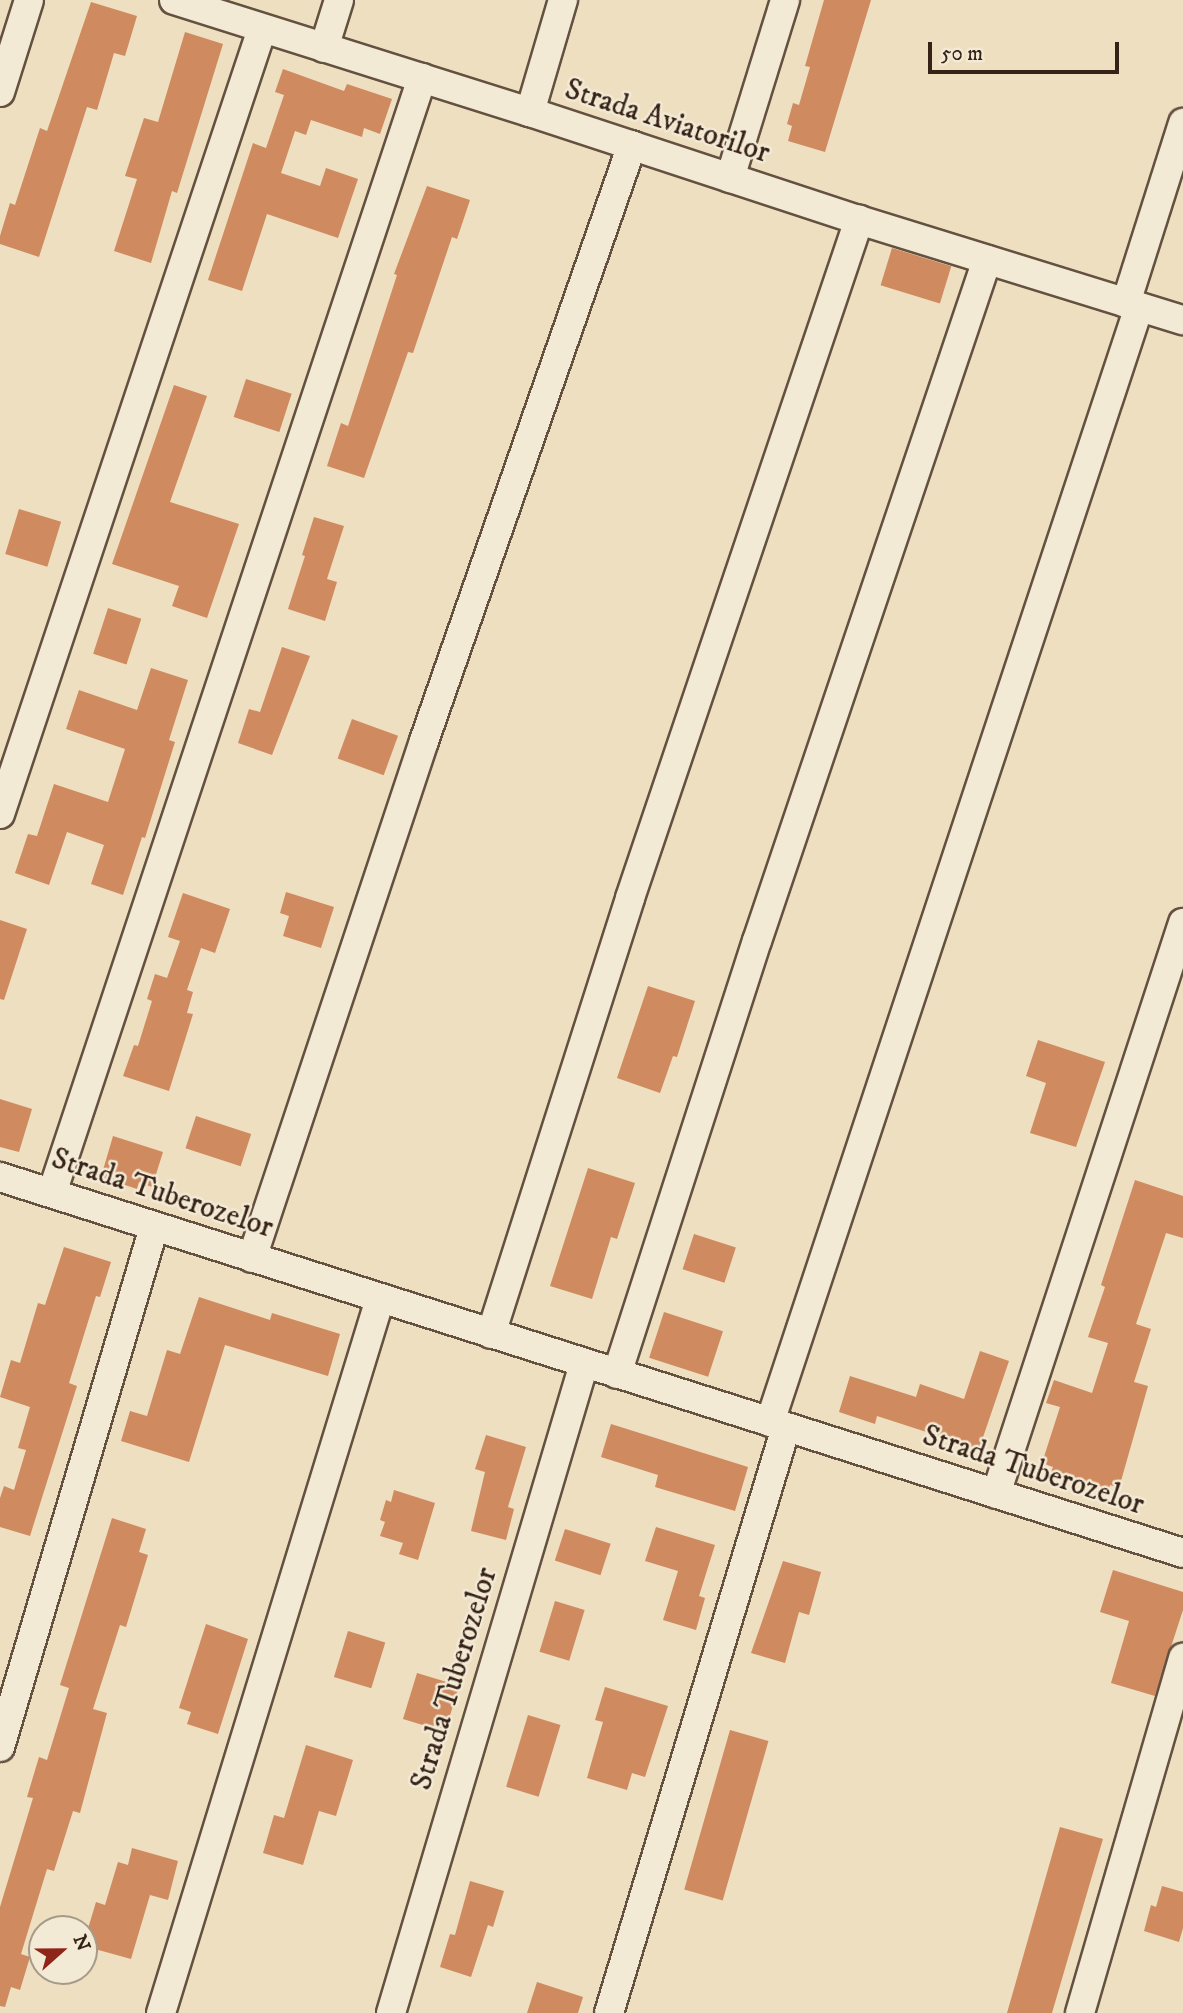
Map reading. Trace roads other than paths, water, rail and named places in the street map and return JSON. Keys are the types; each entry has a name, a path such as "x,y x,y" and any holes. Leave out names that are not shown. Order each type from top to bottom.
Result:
{"street":[{"path":"0,92 29,0"},
{"name":"Strada Aviatorilor","path":"174,0 530,112 859,220 1183,320"},
{"path":"324,48 339,0"},
{"path":"530,112 563,0"},
{"path":"730,178 785,0"},
{"path":"0,814 262,29"},
{"path":"52,1193 422,78"},
{"path":"608,2013 778,1425 1133,305 1183,123"},
{"path":"252,1258 424,741 632,145"},
{"path":"491,1334 630,898 859,220"},
{"path":"617,1374 757,941 987,260"},
{"path":"996,1494 1183,923"},
{"name":"Strada Tuberozelor","path":"0,1177 1183,1553"},
{"path":"0,1747 154,1227"},
{"path":"161,2013 380,1299"},
{"name":"Strada Tuberozelor","path":"391,2013 584,1364"},
{"path":"1080,2013 1183,1658"}]}
